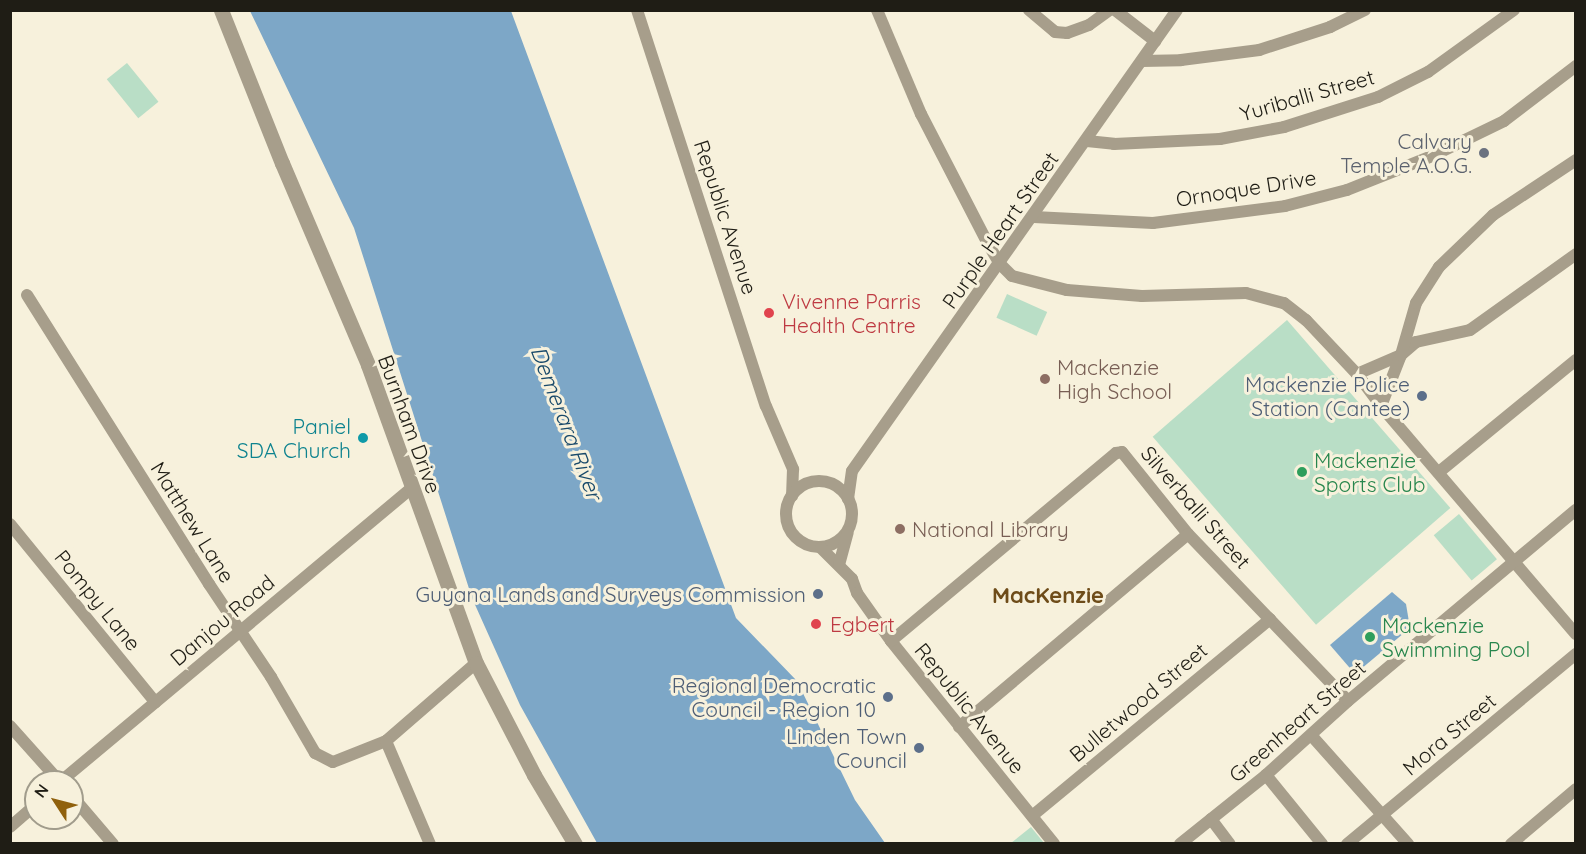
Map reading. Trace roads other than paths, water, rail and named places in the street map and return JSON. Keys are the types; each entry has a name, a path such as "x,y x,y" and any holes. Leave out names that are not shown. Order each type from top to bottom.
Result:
{"street":[{"name":"Burnham Drive","path":"221,10 282,163 368,365 411,489 476,663 534,775 575,843"},
{"name":"Republic Avenue","path":"638,10 766,406 793,469 792,496"},
{"path":"877,10 921,114 1000,264 1012,276 1067,290 1142,296 1246,293 1268,297 1295,310 1357,374 1381,406 1575,634"},
{"path":"1029,10 1055,32 1067,33 1089,25 1110,10"},
{"path":"1115,10 1155,41"},
{"name":"Purple Heart Street","path":"848,499 852,471 1034,217 1177,10"},
{"path":"1142,61 1181,60 1259,50 1330,27 1365,10"},
{"name":"Yuriballi Street","path":"1087,141 1114,144 1220,139 1284,127 1378,97 1428,72 1514,10"},
{"name":"Ornoque Drive","path":"1034,217 1153,223 1285,206 1347,190 1432,156 1504,121 1575,66"},
{"path":"1381,406 1401,355 1416,303 1439,267 1493,215 1575,160"},
{"path":"1357,374 1401,355 1416,342 1470,330 1575,254"},
{"name":"Matthew Lane","path":"27,296 209,584 241,630 315,753 333,762 386,741"},
{"path":"1439,472 1575,360"},
{"name":"Silverballi Street","path":"891,641 1116,453 1122,452 1130,459 1188,534 1348,701"},
{"path":"793,469 843,491 848,499 852,512 839,565"},
{"path":"850,525 844,536 834,544 821,548 809,546 798,540 790,531 786,519 787,507 792,496 806,484 820,482 852,471"},
{"name":"Danjou Road","path":"74,770 411,489"},
{"name":"Greenheart Street","path":"1180,843 1266,775 1348,701 1575,510"},
{"name":"Pompy Lane","path":"10,524 154,702"},
{"path":"959,727 1188,534"},
{"name":"Republic Avenue","path":"821,548 852,579 857,593 891,641 1054,843"},
{"name":"Bulletwood Street","path":"1032,816 1270,619"},
{"name":"Mora Street","path":"1347,843 1575,654"},
{"path":"430,843 386,741 476,663"},
{"path":"10,726 49,770"},
{"path":"1311,735 1408,843"},
{"path":"1266,775 1322,843"},
{"path":"1511,843 1575,789"},
{"path":"84,810 113,843"},
{"path":"10,827 24,815"},
{"path":"1212,819 1230,843"}],"water":[{"name":"Demerara River","path":"250,11 511,11 736,618 797,681 855,800 885,843 597,843 520,705 472,598 354,228"},
{"name":"Mackenzie Swimming Pool","path":"1392,592 1406,604 1410,628 1355,674 1330,645"}],"place":[{"name":"Calvary Temple A.O.G.","path":"1484,153"},
{"name":"Vivenne Parris Health Centre","path":"769,313"},
{"name":"Mackenzie High School","path":"1045,379"},
{"name":"Mackenzie Police Station (Cantee)","path":"1422,396"},
{"name":"Paniel SDA Church","path":"363,438"},
{"name":"Mackenzie Sports Club","path":"1302,472"},
{"name":"National Library","path":"900,529"},
{"name":"Guyana Lands and Surveys Commission","path":"818,594"},
{"name":"Egbert","path":"816,624"},
{"name":"Mackenzie Swimming Pool","path":"1370,637"},
{"name":"Regional Democratic Council - Region 10","path":"888,697"},
{"name":"Linden Town Council","path":"919,748"}],"district":[{"name":"MacKenzie","path":"1048,596"}]}
